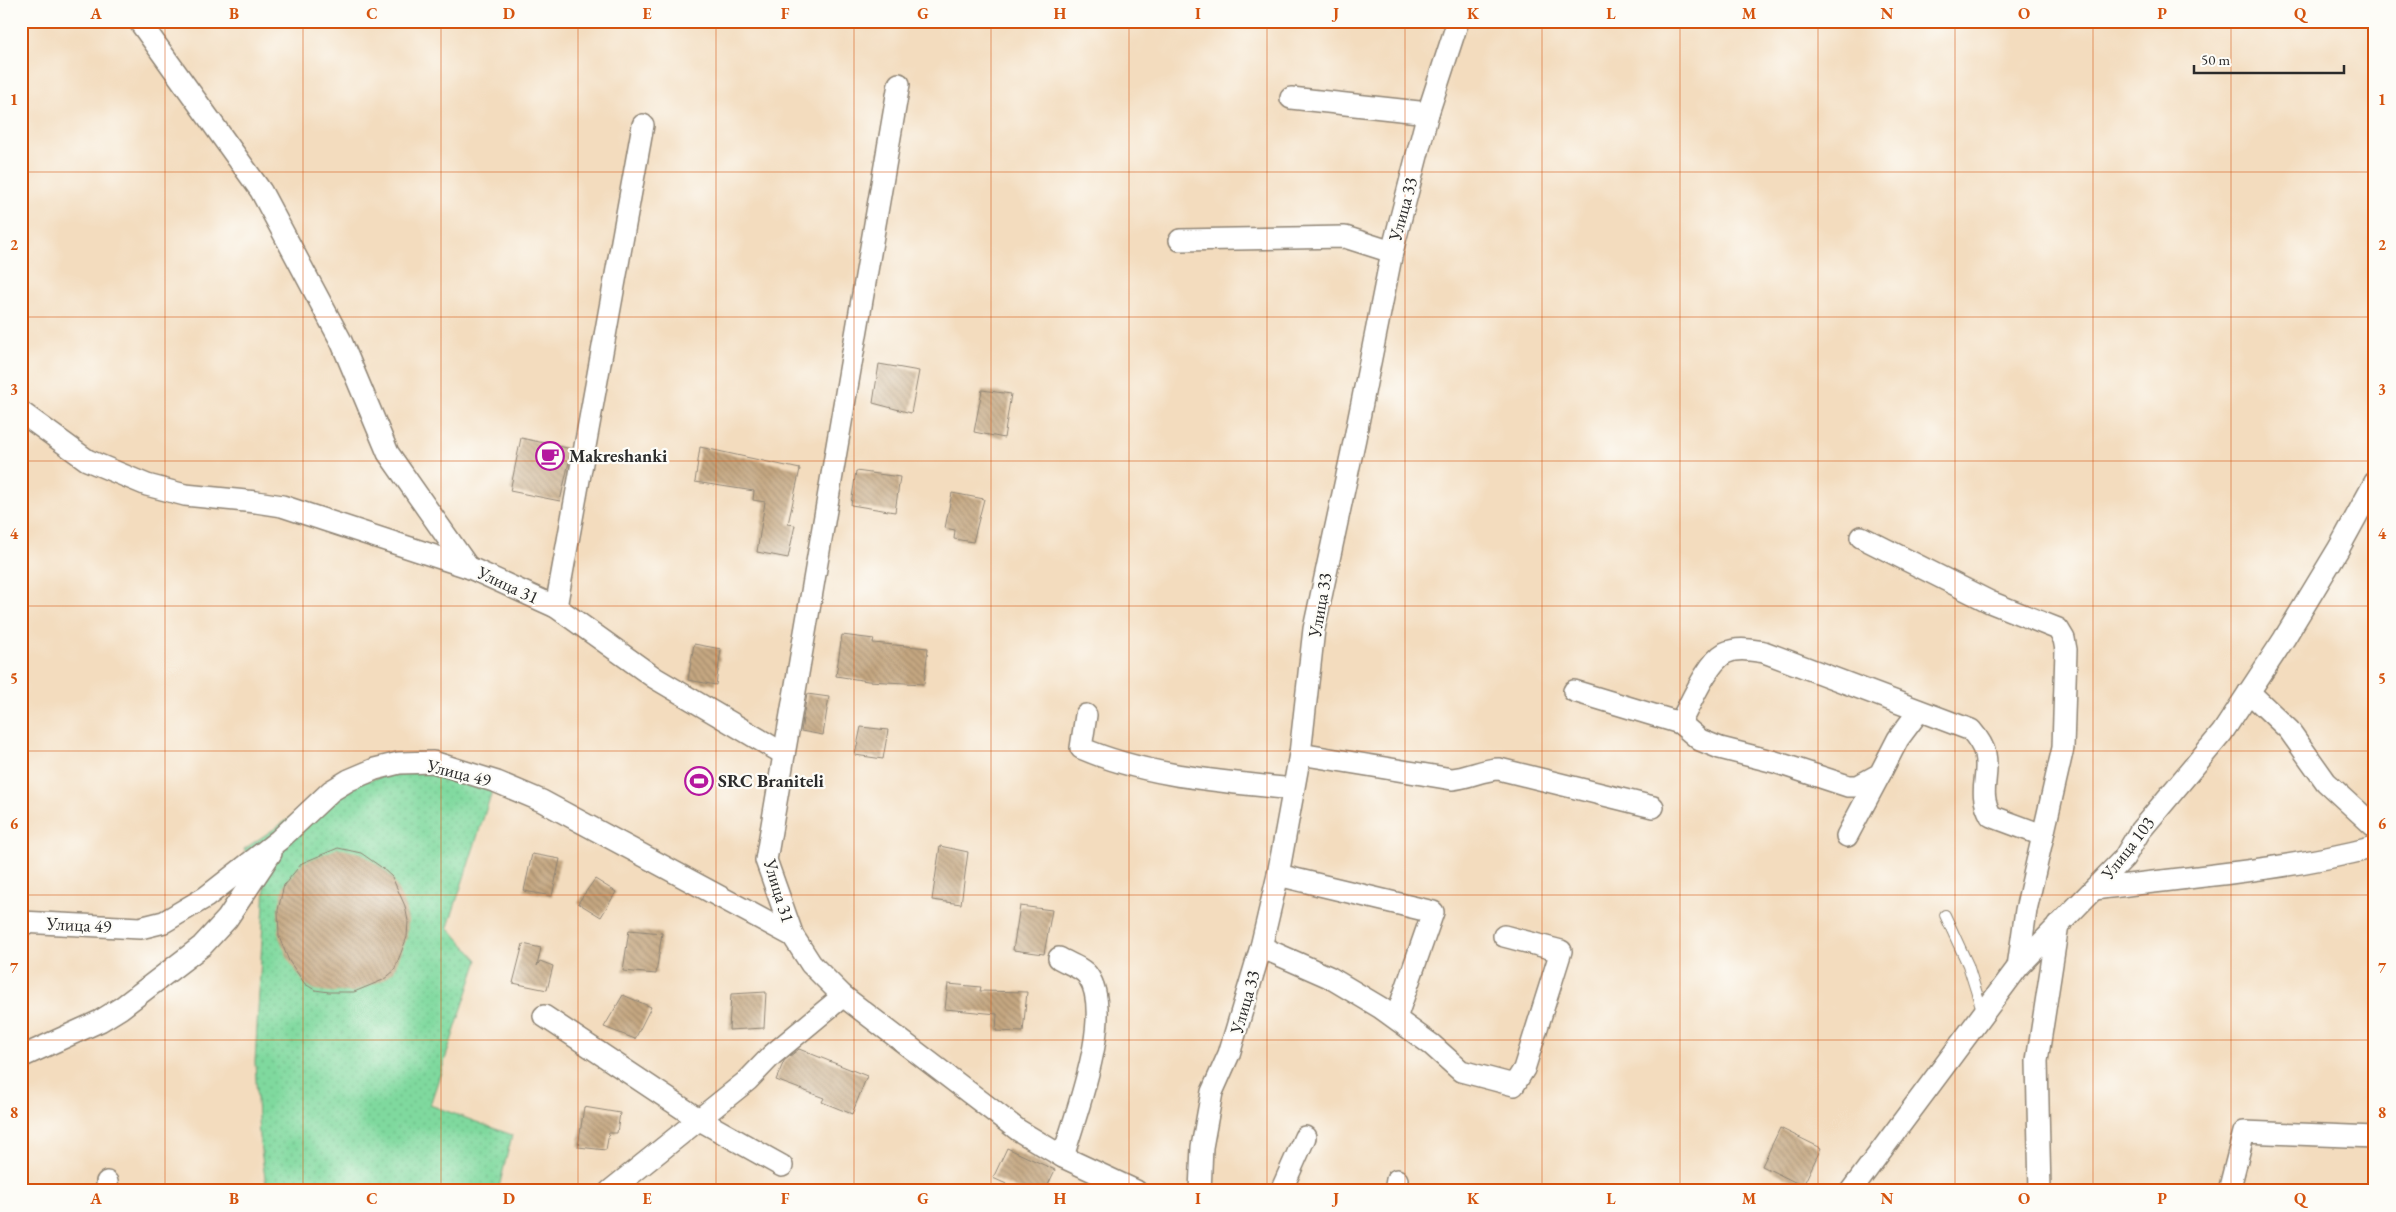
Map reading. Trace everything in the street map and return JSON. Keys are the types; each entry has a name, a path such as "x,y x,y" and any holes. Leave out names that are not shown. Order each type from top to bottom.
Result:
{"street":[{"path":"139,21 261,191 341,341 388,453 468,567"},
{"name":"Улица 33","path":"1200,1191 1202,1147 1212,1092 1229,1054 1261,947 1278,875 1300,754 1314,629 1356,438 1392,252 1428,113 1458,21"},
{"path":"784,754 899,84"},
{"path":"1291,98 1428,113"},
{"path":"556,607 642,125"},
{"path":"1180,240 1345,237 1392,252"},
{"name":"Улица 31","path":"21,412 87,460 147,485 185,495 282,506 468,567 556,607 655,678 784,754 766,860 792,936 811,964 842,996 1018,1130 1063,1157 1136,1191"},
{"name":"Улица 103","path":"1851,1191 2018,967 2124,858 2140,831 2222,732 2334,556 2375,482"},
{"path":"1861,536 1990,602 2058,629 2064,639 2066,650 2063,748 2060,769 2042,835 2026,910 2018,967"},
{"path":"1680,723 1712,665 1725,654 1744,649 1764,652 1971,730 1980,742 1985,754 1984,803 1991,816 2042,835"},
{"path":"1574,691 1680,723 1700,740 1720,748 1775,762 1848,786 1858,786 1880,774"},
{"path":"2249,692 2289,730 2326,782 2375,827"},
{"path":"1848,836 1898,739 1919,711"},
{"path":"1086,715 1081,748 1108,760 1169,775 1293,789"},
{"path":"1300,754 1452,779 1499,769 1653,807"},
{"name":"Улица 49","path":"21,922 140,928 164,922 206,897 279,840 308,810 349,780 375,769 399,763 433,762 497,782 542,801 792,936"},
{"path":"21,1058 100,1021 202,946 227,919 279,840"},
{"path":"2094,889 2186,878 2240,874 2340,856 2375,847"},
{"path":"1278,875 1433,912 1396,1018"},
{"path":"2040,1191 2037,1061 2058,925"},
{"path":"1261,947 1329,977 1396,1018 1432,1045 1461,1071 1514,1085 1524,1069 1560,951 1504,936"},
{"path":"1059,958 1088,975 1098,999 1093,1054 1063,1157"},
{"path":"610,1191 700,1120 842,996"},
{"path":"544,1016 700,1120 782,1166"},
{"path":"2229,1191 2244,1132 2375,1137"},
{"path":"1281,1191 1305,1137"}],"lane":[{"path":"1945,915 1968,964 1983,1013"}],"green space":[{"path":"433,762 494,785 448,927 478,960 430,1105 512,1135 498,1191 267,1191 259,1137 255,1062 265,886 244,849 331,791"}],"building":[{"path":"879,364 919,371 911,413 873,403"},
{"path":"982,390 1011,394 1004,438 974,432"},
{"path":"521,438 572,449 560,501 510,491"},
{"path":"700,447 800,469 788,524 795,525 788,558 757,552 765,502 753,500 754,491 695,482"},
{"path":"856,471 900,477 895,512 851,505"},
{"path":"952,493 984,499 973,542 954,539 955,530 945,528"},
{"path":"842,635 874,639 873,643 928,648 924,684 868,681 836,676"},
{"path":"694,644 721,649 716,685 688,680"},
{"path":"807,694 829,697 823,735 801,731"},
{"path":"861,727 888,730 883,759 855,755"},
{"path":"940,846 968,852 961,904 932,900"},
{"path":"338,848 361,853 392,877 405,906 408,921 407,937 394,971 383,980 354,992 315,990 305,984 289,961 279,937 278,910 284,885 302,863"},
{"path":"532,854 560,859 552,896 524,891"},
{"path":"595,879 616,892 601,917 578,903"},
{"path":"1020,906 1052,910 1044,954 1013,950"},
{"path":"629,930 662,933 656,974 623,971"},
{"path":"523,944 541,948 537,966 540,961 553,966 547,990 513,983"},
{"path":"948,984 981,987 980,991 1027,992 1023,1032 996,1031 997,1014 945,1009"},
{"path":"766,992 764,1028 729,1030 731,994"},
{"path":"623,995 651,1007 635,1039 604,1027"},
{"path":"799,1049 867,1076 852,1114 822,1102 824,1098 776,1080 784,1061"},
{"path":"584,1107 620,1113 617,1133 609,1133 606,1150 578,1147"},
{"path":"1780,1128 1821,1148 1803,1186 1762,1166"},
{"path":"1007,1148 1055,1170 1045,1191 1022,1191 993,1178"}],"place":[{"name":"Makreshanki","path":"550,456"},
{"name":"SRC Braniteli","path":"699,781"}]}
